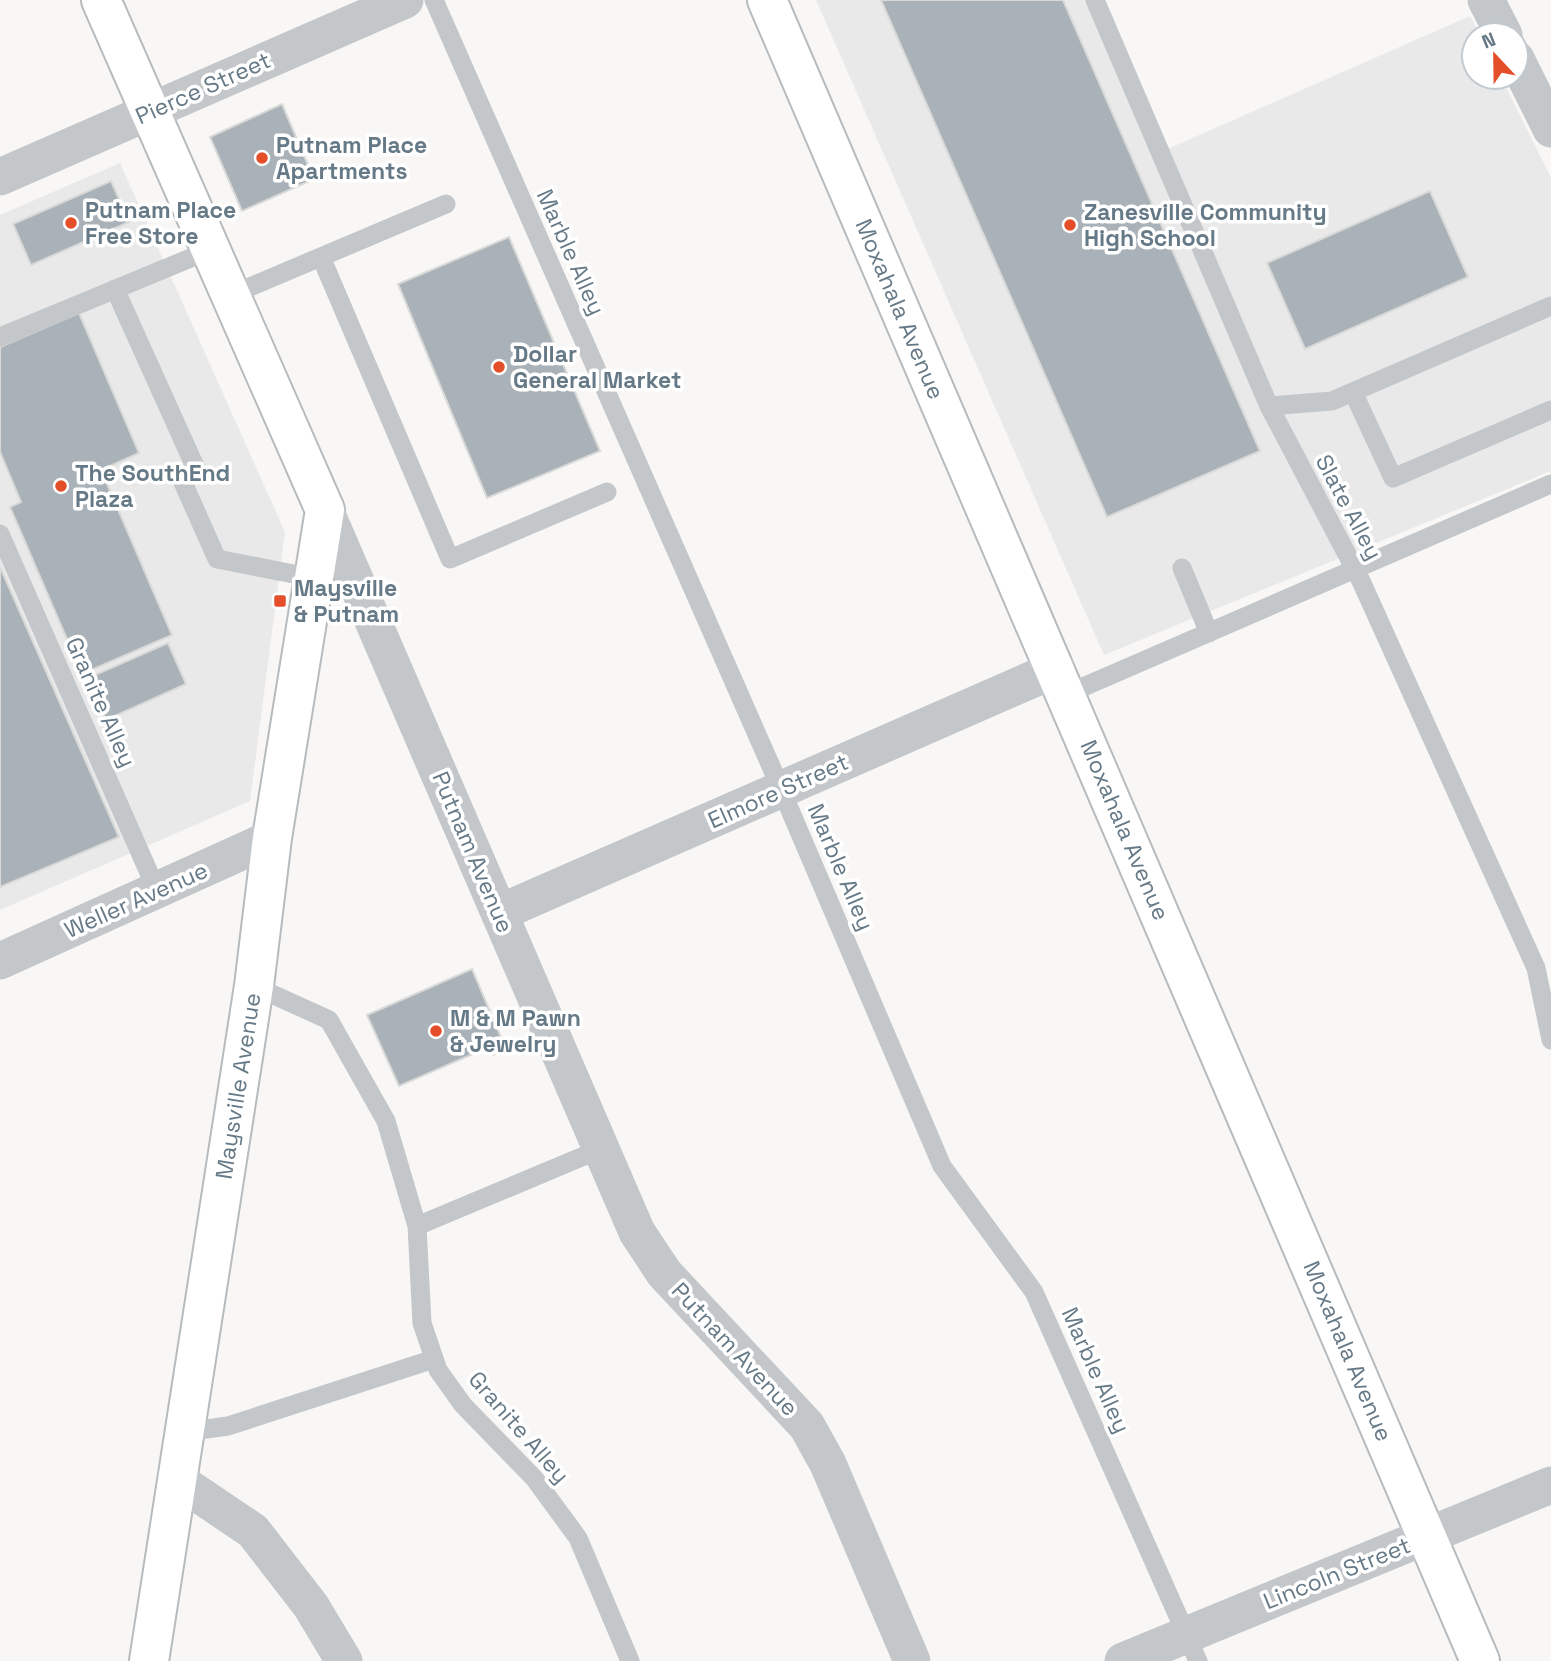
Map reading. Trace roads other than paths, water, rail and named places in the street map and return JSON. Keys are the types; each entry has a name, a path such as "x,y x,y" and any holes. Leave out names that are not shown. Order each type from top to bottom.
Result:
{"street":[{"name":"Putnam Avenue","path":"100,0 325,510 603,1148 637,1232 664,1273 807,1426 828,1464 912,1661"},
{"name":"Pierce Street","path":"0,177 405,0"},
{"name":"Moxahala Avenue","path":"767,0 1480,1661"},
{"path":"1486,0 1497,21"},
{"path":"1530,87 1551,129"},
{"name":"Maysville Avenue","path":"149,1661 254,986 272,838 325,510"},
{"name":"Elmore Street","path":"499,912 781,789 1061,682"},
{"name":"Weller Avenue","path":"0,961 272,838"},
{"path":"176,1479 253,1531 311,1606 344,1661"},
{"name":"Lincoln Street","path":"1123,1661 1192,1648 1427,1536 1551,1485"}],"lane":[{"name":"Marble Alley","path":"434,0 781,789 942,1166 1034,1292 1192,1648"},
{"name":"Slate Alley","path":"1095,0 1269,406 1355,570 1536,968 1551,1040"},
{"path":"230,295 446,204"},
{"path":"0,337 210,250"},
{"path":"321,257 450,559 607,492"},
{"path":"115,289 197,471 181,478 217,559 314,578"},
{"path":"1269,406 1332,401 1551,306"},
{"path":"1353,392 1393,478 1551,410"},
{"path":"1061,682 1209,633 1551,484"},
{"name":"Granite Alley","path":"0,534 156,891"},
{"path":"1182,568 1209,633"},
{"name":"Granite Alley","path":"254,986 329,1020 386,1121 417,1226 422,1323 434,1359 463,1405 534,1478 578,1538 630,1661"},
{"path":"417,1226 603,1148"},
{"path":"184,1432 228,1426 434,1359"}],"place":[{"name":"Putnam Place Apartments","path":"262,158"},
{"name":"Putnam Place Free Store","path":"71,223"},
{"name":"Zanesville Community High School","path":"1070,225"},
{"name":"Dollar General Market","path":"499,367"},
{"name":"The SouthEnd Plaza","path":"61,486"},
{"name":"Maysville & Putnam","path":"280,601"},
{"name":"M & M Pawn & Jewelry","path":"436,1031"}]}
